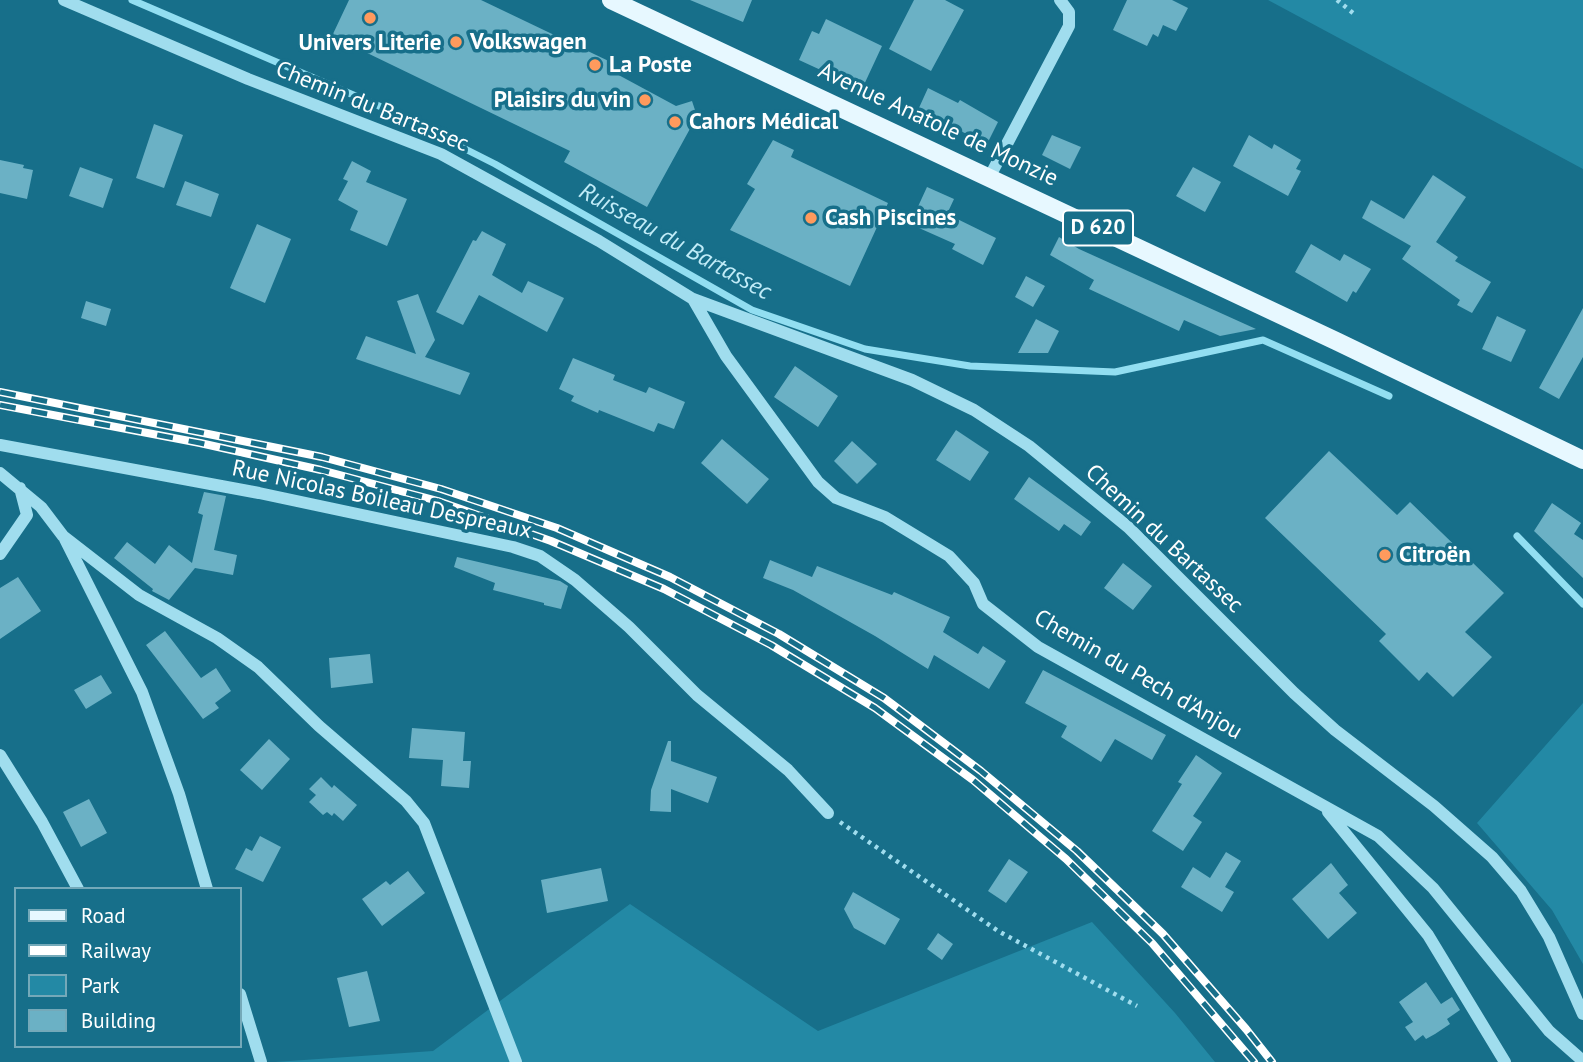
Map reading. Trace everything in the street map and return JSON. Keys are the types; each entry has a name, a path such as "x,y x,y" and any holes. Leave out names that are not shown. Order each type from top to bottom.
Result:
{"main road":[{"name":"Avenue Anatole de Monzie","path":"611,0 1583,460"}],"street":[{"name":"Chemin du Bartassec","path":"64,0 248,79 441,154 599,241 693,299 912,380 974,410 1029,446 1128,527 1294,693 1335,730 1434,806 1492,856 1521,891 1549,937 1583,1014"},
{"path":"989,178 1069,26 1069,12 1060,0"},
{"name":"Chemin du Pech d'Anjou","path":"693,299 726,356 818,482 836,498 885,517 949,556 974,583 984,604 1038,647 1378,836 1433,888 1549,1031 1583,1061"},
{"name":"Rue Nicolas Boileau Despreaux","path":"0,445 259,493 513,547 540,556 575,580 629,627 697,695 788,770 828,813"},
{"path":"0,472 41,507 63,536 142,692 179,794 207,887"},
{"path":"0,554 27,515 20,488"},
{"path":"63,536 139,595 217,638 258,667 318,726 406,801 424,823 516,1062"},
{"path":"0,755 42,822 77,887"},
{"name":"Chemin du Pech d'Anjou","path":"1322,805 1428,935 1505,1062"},
{"path":"242,1000 261,1062"}],"path":[{"path":"1337,0 1353,13"},
{"path":"828,813 998,931 1137,1006"}],"green space":[{"path":"1268,0 1583,0 1583,169"},
{"path":"1583,703 1583,964 1552,910 1477,823"},
{"path":"630,904 818,1031 1092,922 1175,1013 1215,1062 275,1062 433,1051"}],"building":[{"path":"349,0 481,0 617,65 613,72 676,106 692,101 697,116 647,207 564,162 570,151 332,36"},
{"path":"690,0 752,0 743,22"},
{"path":"914,0 945,0 964,10 931,71 889,49"},
{"path":"1127,0 1172,0 1188,8 1176,31 1163,25 1158,37 1153,34 1147,46 1113,30"},
{"path":"826,19 882,46 862,89 799,60 812,31 819,34"},
{"path":"928,88 958,103 960,100 998,122 987,144 918,110"},
{"path":"154,124 183,135 164,188 136,178"},
{"path":"1052,135 1081,147 1070,169 1042,155"},
{"path":"1249,135 1272,149 1274,144 1301,160 1296,169 1301,171 1288,196 1233,166"},
{"path":"773,140 794,150 791,157 888,203 850,286 730,230 755,189 747,184"},
{"path":"0,160 24,165 23,168 33,170 27,199 0,193"},
{"path":"352,161 371,171 366,182 407,199 387,246 350,230 358,211 338,200 348,181 343,179"},
{"path":"80,167 113,179 103,208 69,196"},
{"path":"1193,167 1221,182 1205,212 1176,196"},
{"path":"1433,175 1466,197 1436,242 1458,257 1455,261 1491,282 1472,313 1457,305 1460,300 1402,259 1411,246 1362,218 1371,200 1404,219"},
{"path":"185,181 219,194 211,217 176,205"},
{"path":"927,187 954,199 947,214 996,238 983,265 952,249 955,244 910,224"},
{"path":"257,224 291,239 265,303 230,288"},
{"path":"482,231 506,244 492,275 522,293 528,281 564,298 547,332 479,295 463,325 436,312 473,240 476,241"},
{"path":"1059,237 1079,249 1256,329 1220,336 1184,320 1179,331 1089,289 1094,280 1050,255"},
{"path":"1311,244 1340,261 1344,254 1371,269 1347,302 1295,272"},
{"path":"1026,276 1045,286 1033,307 1015,297"},
{"path":"418,294 435,340 425,357 470,373 460,395 356,359 366,336 416,354 397,301"},
{"path":"86,301 111,309 106,326 81,318"},
{"path":"1583,308 1583,357 1559,399 1539,388"},
{"path":"1497,316 1526,330 1511,362 1482,349"},
{"path":"1036,319 1059,331 1048,353 1018,353"},
{"path":"573,358 615,375 613,380 646,393 649,387 685,402 674,429 658,423 654,432 571,401 574,396 559,389"},
{"path":"795,366 838,396 818,427 774,397"},
{"path":"956,430 989,452 970,481 936,460"},
{"path":"722,439 769,479 747,504 701,463"},
{"path":"852,441 877,464 857,484 834,461"},
{"name":"Citroën","path":"1329,451 1397,515 1410,502 1504,593 1465,632 1492,657 1453,697 1427,672 1419,681 1379,641 1386,634 1265,518"},
{"path":"1029,477 1091,522 1081,536 1064,524 1059,531 1014,499"},
{"path":"204,492 226,496 214,550 237,555 233,575 195,568 169,600 152,591 153,589 114,558 127,542 155,564 169,545 192,563 203,515 198,513"},
{"path":"1552,503 1581,523 1574,534 1583,540 1583,578 1534,531"},
{"path":"457,557 560,581 568,586 561,609 493,590 495,583 454,567"},
{"path":"770,560 812,577 817,566 892,595 894,592 950,617 943,632 978,654 983,646 1006,661 989,689 934,655 928,669 793,590 763,578"},
{"path":"1123,563 1152,586 1133,610 1104,588"},
{"path":"18,577 41,611 0,639 0,588"},
{"path":"165,631 201,678 216,668 231,691 215,703 219,708 203,719 146,645"},
{"path":"370,654 373,683 331,688 329,658"},
{"path":"1043,670 1166,735 1152,760 1115,739 1101,762 1061,737 1067,726 1025,703"},
{"path":"101,675 112,693 86,709 74,690"},
{"path":"412,728 465,732 463,761 471,761 469,788 441,786 443,760 409,758"},
{"path":"269,739 290,759 262,790 240,770"},
{"path":"668,741 671,741 671,761 717,777 708,803 671,789 671,812 650,811 651,790"},
{"path":"1196,755 1222,773 1193,816 1202,822 1183,851 1152,831 1182,784 1178,782"},
{"path":"321,777 357,805 343,821 334,813 332,816 327,812 323,815 309,802 316,795 309,789"},
{"path":"89,799 107,833 81,847 63,812"},
{"path":"260,836 281,847 263,882 235,869 246,848 252,851"},
{"path":"1226,852 1241,861 1225,887 1234,892 1222,912 1181,887 1193,867 1210,878"},
{"path":"1009,859 1028,872 1006,903 988,891"},
{"path":"1331,863 1348,885 1339,893 1357,913 1328,939 1292,899"},
{"path":"601,868 608,901 547,913 541,880"},
{"path":"408,871 425,893 382,926 362,899 386,881 390,885"},
{"path":"853,892 900,919 885,945 854,928 844,909"},
{"path":"938,933 953,944 942,960 927,949"},
{"path":"367,971 380,1021 349,1027 337,978"},
{"path":"1426,982 1441,1004 1452,997 1460,1010 1447,1019 1450,1024 1426,1039 1423,1035 1415,1041 1405,1027 1413,1022 1399,1002"}],"waterway":[{"name":"Ruisseau du Bartassec","path":"132,0 386,109 495,164 752,310 865,349 970,366 1115,372 1263,340 1389,396"},
{"name":"Ruisseau du Bartassec","path":"1517,536 1583,604"}],"railway":[{"path":"0,392 322,457 441,489 557,528 670,577 779,634 884,698 981,771 1077,851 1163,934 1272,1062"},
{"path":"0,405 200,443 321,470 438,501 551,541 664,589 771,645 875,708 973,780 1066,859 1152,943 1254,1062"}],"place":[{"name":"Univers Literie","path":"370,18"},
{"name":"Volkswagen","path":"456,42"},
{"name":"La Poste","path":"595,65"},
{"name":"Plaisirs du vin","path":"645,100"},
{"name":"Cahors Médical","path":"675,122"},
{"name":"Cash Piscines","path":"811,218"},
{"name":"Citroën","path":"1385,555"}]}
